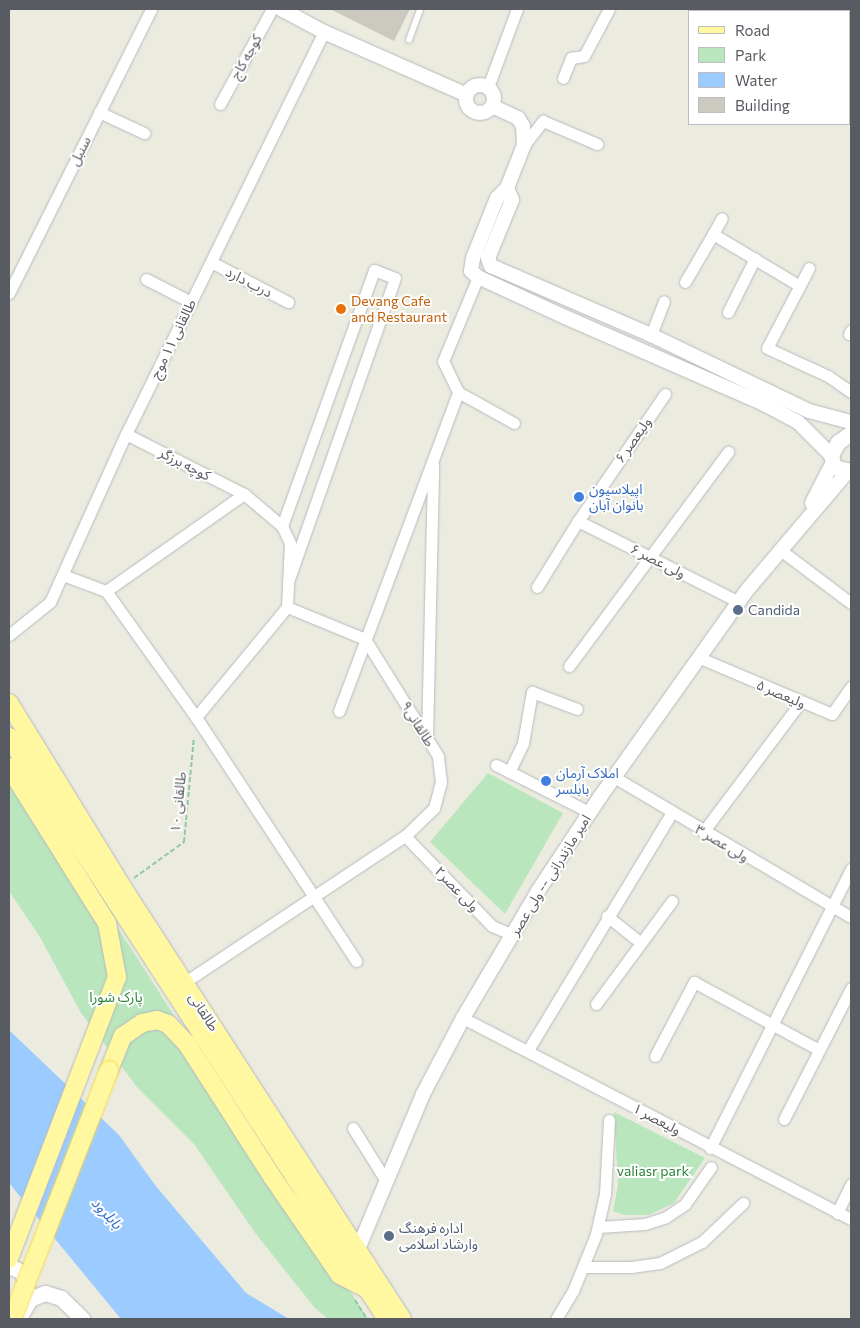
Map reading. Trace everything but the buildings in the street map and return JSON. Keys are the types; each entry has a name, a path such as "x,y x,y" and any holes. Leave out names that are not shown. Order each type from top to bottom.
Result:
{"main road":[{"path":"849,471 831,460 838,442 851,432"},
{"name":"طالقانی","path":"9,703 122,887 185,982 352,1252 368,1289 387,1319"},
{"name":"طالقانی","path":"9,737 352,1252 402,1319"},
{"path":"12,773 107,922 117,977 10,1264 22,1272 27,1282 17,1316"},
{"path":"17,1316 123,1036 142,1023 157,1020 168,1024 187,1044 273,1178 340,1275 368,1289"},
{"path":"17,1316 30,1299 45,1293 65,1301 83,1319"}],"street":[{"name":"سنبل","path":"9,293 151,9"},
{"name":"کوجه کاج","path":"220,104 272,9"},
{"path":"281,9 324,32 467,95"},
{"path":"488,87 517,9"},
{"path":"563,78 571,58 584,56 609,9"},
{"name":"طالقانی ۱۱ موج","path":"9,635 50,602 126,434 324,32"},
{"path":"477,85 488,87 494,94 492,106 486,112 477,112 469,108 467,95 477,85"},
{"path":"492,106 518,118 523,126 524,146"},
{"path":"99,112 144,133"},
{"path":"597,144 543,121 524,146 507,188 497,198 470,266 478,277 764,404 798,422 831,460 802,522"},
{"path":"507,188 512,200 488,258 491,266 651,335 809,411 851,422"},
{"path":"685,282 722,218"},
{"path":"713,234 800,286"},
{"path":"728,312 755,258"},
{"name":"درب دارد","path":"211,262 288,302"},
{"path":"809,268 767,348 828,376 851,392"},
{"path":"196,717 287,607 288,582 290,544 282,526 374,270 395,278 288,582"},
{"path":"478,277 443,361 458,392 514,423"},
{"path":"146,279 191,302"},
{"path":"651,335 664,301"},
{"path":"605,334 612,318"},
{"path":"339,712 458,392"},
{"name":"ولیعصر ۶","path":"537,587 578,520 665,394"},
{"name":"کوچه برزگر","path":"126,434 244,494 282,526"},
{"path":"569,666 728,452"},
{"path":"427,738 433,457"},
{"path":"802,522 849,471"},
{"path":"106,591 244,494"},
{"name":"ولی عصر ۶","path":"578,520 739,602"},
{"name":"امیر مازندرانی -- ولی عصر","path":"352,1252 386,1181 423,1094 462,1018 513,935 589,812 739,602 802,522"},
{"path":"779,550 851,603"},
{"path":"63,575 106,591 196,717 311,897 356,961"},
{"path":"287,607 365,639"},
{"name":"طالقانی۹","path":"185,982 405,836 434,808 441,782 438,756 365,639"},
{"name":"ولیعصر ۵","path":"700,658 800,703 832,714 851,687"},
{"path":"509,772 523,743 532,692 577,709"},
{"path":"703,832 800,703"},
{"path":"496,765 589,812"},
{"name":"ولی عصر ۳","path":"614,777 703,832 851,917"},
{"path":"528,1050 607,916 672,812"},
{"name":"ولی عصر۲","path":"405,836 492,926 513,935"},
{"path":"710,1148 851,869"},
{"path":"596,1004 672,901"},
{"path":"607,916 641,943"},
{"path":"655,1056 694,982 819,1050"},
{"path":"784,1118 851,988"},
{"name":"ولیعصر ۱","path":"462,1018 528,1050 710,1148 851,1219"},
{"path":"556,1319 584,1267 598,1227 605,1194 609,1120"},
{"path":"353,1128 386,1181"},
{"path":"598,1227 645,1224 666,1217 685,1204 710,1167"},
{"path":"837,1213 851,1184"},
{"path":"584,1267 631,1267 660,1263 702,1242 743,1203"}],"lane":[{"path":"409,40 420,9"}],"path":[{"name":"طالقانی ۱۰","path":"122,887 184,842 196,717"}],"green space":[{"name":"پارک شورا","path":"9,759 368,1319 328,1319 315,1308 256,1234 194,1144 137,1087 81,1013 40,937 9,891"},
{"path":"488,773 563,813 505,914 430,842"},
{"name":"valiasr park","path":"614,1112 705,1158 674,1203 649,1215 624,1215 613,1211 618,1185"}],"water":[{"name":"بابلرود","path":"9,1030 119,1135 155,1185 246,1293 289,1319 121,1319 9,1183"}],"place":[{"name":"Devang Cafe and Restaurant","path":"341,309"},
{"name":"اپیلاسیون بانوان آبان","path":"579,497"},
{"name":"Candida","path":"738,610"},
{"name":"املاک آرمان بابلسر","path":"546,781"},
{"name":"اداره فرهنگ وارشاد اسلامی","path":"389,1236"}]}
